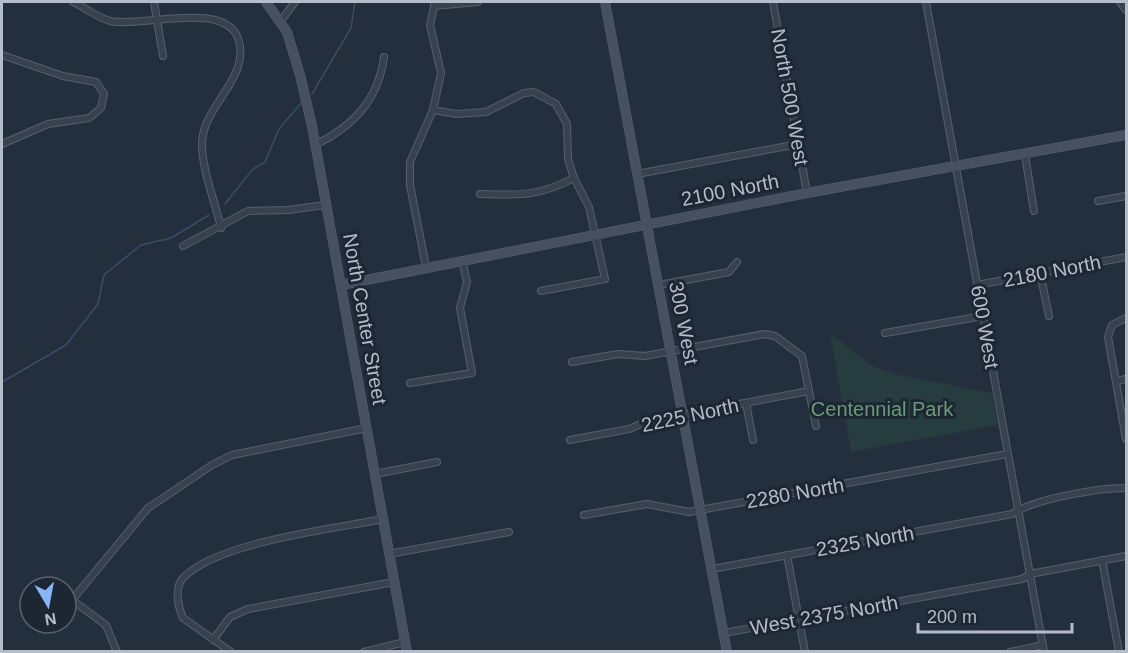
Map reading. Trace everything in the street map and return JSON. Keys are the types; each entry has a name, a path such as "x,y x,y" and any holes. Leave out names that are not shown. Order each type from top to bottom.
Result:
{"street":[{"path":"73,2 110,21 211,18 229,25 237,36 242,53 238,68 207,124 202,142 221,228"},
{"path":"81,2 90,11"},
{"path":"154,2 163,56"},
{"name":"North Center Street","path":"266,2 287,32 298,67 315,145 406,647"},
{"path":"280,22 295,2"},
{"path":"426,267 410,184 410,162 432,110 441,73 430,25 435,4 478,2"},
{"name":"300 West","path":"605,2 727,651"},
{"name":"North 500 West","path":"773,2 807,193"},
{"name":"600 West","path":"926,2 1043,648"},
{"path":"1120,2 1126,10"},
{"path":"2,55 63,76 96,82 104,94 101,108 89,118 48,124 2,144"},
{"path":"315,145 335,135 361,113 372,99 381,77 384,57"},
{"path":"432,110 456,114 486,112 524,93 534,92 556,104 564,114 567,124 568,159 574,178 589,207 605,279 541,291"},
{"name":"2100 North","path":"341,285 807,193 956,168 1126,135"},
{"path":"638,174 798,144"},
{"path":"1025,155 1034,211"},
{"path":"480,194 533,194 550,190 574,178"},
{"path":"1098,201 1126,196"},
{"path":"183,246 221,228 248,211 325,206"},
{"name":"2180 North","path":"977,285 1126,257"},
{"path":"410,383 472,373 460,308 467,282 462,260"},
{"path":"659,285 729,272 737,262"},
{"path":"1040,273 1049,316"},
{"path":"885,333 983,316"},
{"path":"1126,318 1112,326 1108,337 1126,439"},
{"path":"572,362 618,354 645,356 765,334 774,336 802,356 816,426"},
{"path":"1116,381 1126,379"},
{"name":"2225 North","path":"570,440 629,429 648,422 809,391"},
{"path":"746,403 753,440"},
{"path":"117,651 106,625 72,600 148,508 212,465 249,450 367,428"},
{"name":"2280 North","path":"584,515 646,504 665,505 681,511 702,510 1007,454"},
{"path":"375,474 437,462"},
{"name":"2325 North","path":"712,569 1012,514 1024,506 1096,491 1126,488"},
{"path":"231,651 183,618 177,590 182,579 229,551 383,519"},
{"path":"389,554 509,532"},
{"path":"787,555 805,651"},
{"name":"West 2375 North","path":"724,633 1022,579 1029,574 1126,556"},
{"path":"1102,560 1119,651 1126,650"},
{"path":"213,640 230,617 248,609 394,582"},
{"path":"364,651 406,647"},
{"path":"1010,651 1043,648"}],"green space":[{"name":"Centennial Park","path":"830,333 872,366 899,375 992,393 998,425 851,452"}],"waterway":[{"path":"312,94 351,28 355,2"},
{"path":"225,204 253,169 265,162 279,129 302,102"},
{"path":"2,382 66,345 98,304 104,275 141,245 171,238 209,215"}]}
